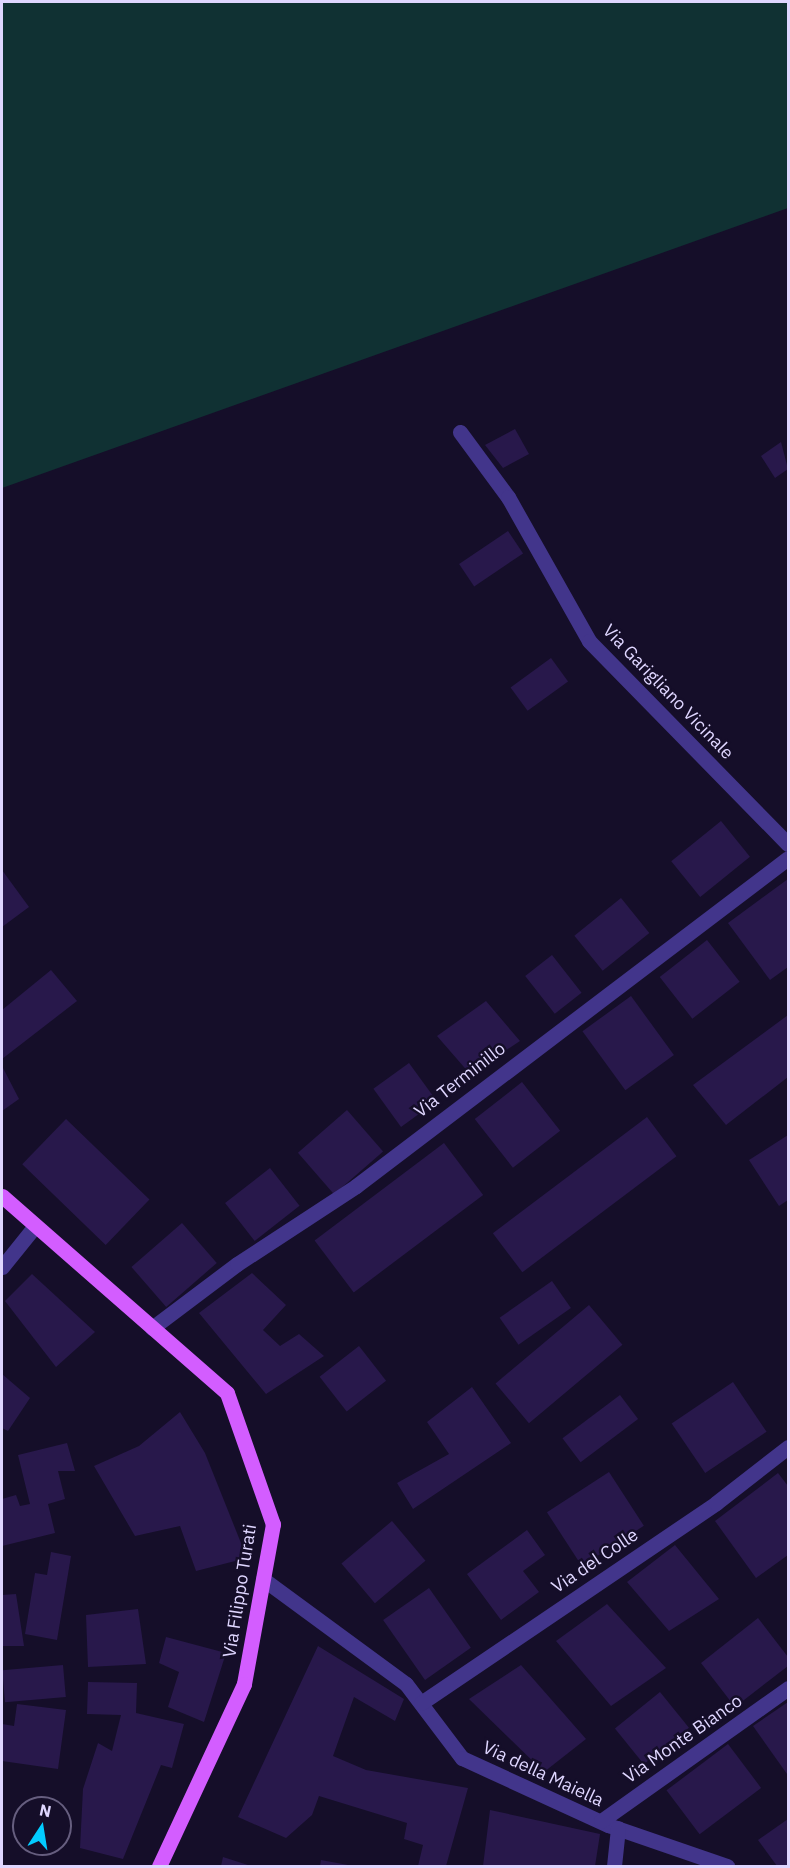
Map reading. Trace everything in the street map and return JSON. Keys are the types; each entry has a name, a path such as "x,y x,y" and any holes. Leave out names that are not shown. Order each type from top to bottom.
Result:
{"main road":[{"name":"Via Filippo Turati","path":"2,1196 226,1393 273,1524 244,1684 159,1866"}],"street":[{"name":"Via Garigliano Vicinale","path":"460,432 508,497 589,641 789,844"},
{"name":"Via Terminillo","path":"152,1328 237,1264 356,1186 789,858"},
{"path":"2,1267 35,1226"},
{"name":"Via del Colle","path":"421,1703 716,1503 789,1447"},
{"name":"Via della Maiella","path":"263,1579 406,1684 462,1758 618,1828 727,1866"},
{"name":"Via Monte Bianco","path":"601,1821 789,1688"},
{"path":"614,1866 618,1828"}],"green space":[{"path":"2,2 788,2 788,208 2,488"}],"building":[{"path":"515,429 529,454 503,468 485,445"},
{"path":"781,442 788,469 775,478 761,456"},
{"path":"508,531 523,553 474,586 459,564"},
{"path":"551,658 568,681 528,711 511,687"},
{"path":"721,821 750,857 700,897 671,861"},
{"path":"2,870 29,907 2,927"},
{"path":"788,879 788,967 770,980 728,923"},
{"path":"621,898 649,933 603,971 574,936"},
{"path":"707,940 740,982 692,1019 660,977"},
{"path":"552,955 582,993 555,1014 525,976"},
{"path":"51,970 77,1001 2,1059 2,1010"},
{"path":"631,996 674,1055 625,1090 582,1031"},
{"path":"486,1001 520,1041 470,1074 437,1036"},
{"path":"788,1015 788,1077 726,1125 693,1085"},
{"path":"409,1063 437,1101 401,1127 373,1089"},
{"path":"2,1066 19,1099 2,1111"},
{"path":"522,1082 560,1131 513,1168 475,1119"},
{"path":"347,1110 383,1152 334,1194 298,1153"},
{"path":"647,1117 676,1156 522,1272 493,1233"},
{"path":"66,1119 149,1200 106,1245 22,1164"},
{"path":"788,1135 788,1200 779,1206 749,1160"},
{"path":"444,1143 483,1195 354,1292 315,1240"},
{"path":"270,1168 300,1206 255,1241 225,1203"},
{"path":"182,1223 217,1263 166,1307 131,1267"},
{"path":"252,1273 286,1305 263,1330 280,1346 299,1334 324,1356 266,1394 199,1313"},
{"path":"32,1274 95,1332 56,1367 5,1301"},
{"path":"552,1281 571,1308 519,1345 500,1318"},
{"path":"589,1305 622,1345 529,1423 496,1383"},
{"path":"359,1346 386,1381 347,1411 320,1377"},
{"path":"2,1374 30,1398 8,1431 2,1428"},
{"path":"733,1382 767,1432 705,1473 672,1423"},
{"path":"472,1387 511,1443 413,1509 397,1483 449,1454 427,1422"},
{"path":"620,1395 638,1419 581,1462 562,1438"},
{"path":"180,1412 205,1453 247,1558 196,1571 180,1526 135,1536 94,1466 139,1446"},
{"path":"67,1443 75,1471 58,1471 65,1499 48,1504 55,1533 2,1546 2,1499 16,1495 20,1506 30,1504 18,1455"},
{"path":"609,1472 644,1526 582,1566 547,1512"},
{"path":"778,1473 788,1486 788,1555 756,1578 715,1521"},
{"path":"392,1521 425,1561 375,1603 341,1563"},
{"path":"527,1530 545,1555 523,1571 539,1592 501,1620 467,1574"},
{"path":"675,1545 719,1599 669,1631 627,1582"},
{"path":"51,1552 71,1556 57,1640 25,1634 35,1573 47,1575"},
{"path":"429,1588 471,1648 425,1680 383,1620"},
{"path":"16,1594 24,1646 2,1646 2,1595"},
{"path":"607,1604 666,1668 611,1706 556,1641"},
{"path":"138,1609 146,1664 88,1667 86,1615"},
{"path":"758,1618 788,1657 788,1666 735,1707 701,1663"},
{"path":"166,1637 226,1653 204,1722 168,1707 179,1672 159,1663"},
{"path":"318,1646 404,1699 395,1721 354,1697 333,1756 366,1770 468,1788 446,1866 418,1866 423,1845 404,1839 407,1823 319,1796 312,1815 286,1838 238,1817"},
{"path":"63,1665 66,1697 5,1702 2,1670"},
{"path":"521,1665 586,1739 544,1772 469,1699"},
{"path":"88,1682 137,1683 136,1713 184,1724 172,1768 161,1765 123,1859 80,1848 83,1789 98,1743 112,1751 121,1715 87,1714"},
{"path":"660,1692 689,1728 644,1764 615,1729"},
{"path":"788,1702 788,1773 787,1774 753,1726"},
{"path":"17,1704 66,1710 58,1769 2,1761 2,1724 14,1726"},
{"path":"728,1744 761,1788 700,1834 667,1790"},
{"path":"490,1810 600,1834 595,1866 483,1866"},
{"path":"788,1819 788,1866 777,1866 758,1840"},
{"path":"223,1857 251,1866 221,1866"},
{"path":"321,1860 348,1865 348,1866 320,1866"}]}
